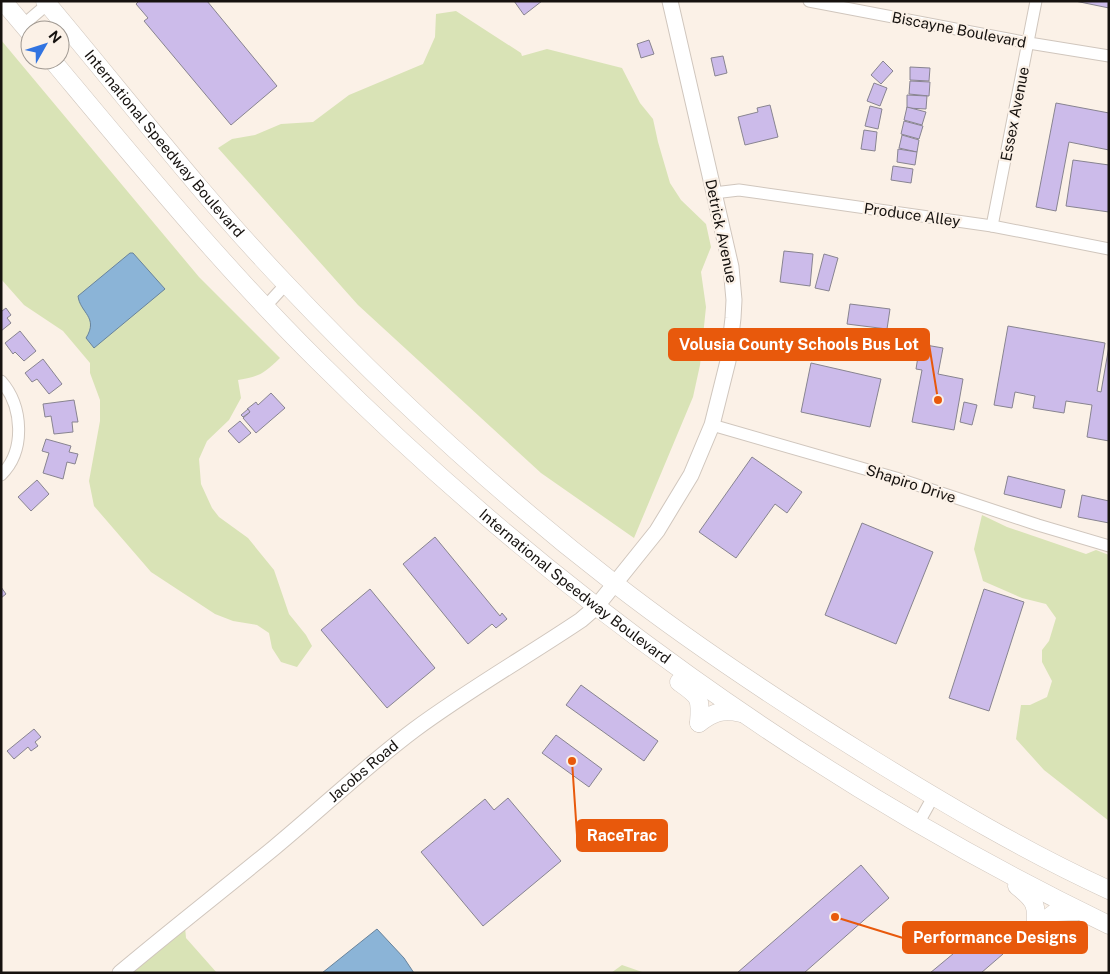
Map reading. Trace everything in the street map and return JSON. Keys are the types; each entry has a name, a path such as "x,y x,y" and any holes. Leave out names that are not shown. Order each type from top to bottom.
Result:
{"main road":[{"path":"3,1 20,22"},
{"name":"International Speedway Boulevard","path":"48,2 198,185 286,284 373,371 450,444 529,514 615,584 772,695 933,797 1039,855 1109,890"},
{"name":"International Speedway Boulevard","path":"60,70 186,220 316,360 421,460 534,558 624,629 741,713 832,772 918,824 993,866 1109,926"},
{"path":"624,629 642,656 696,694 700,702 699,723 712,714 721,711 730,710 741,713"},
{"path":"993,866 1033,900 1037,913 1035,928 1056,912 1080,911"}],"street":[{"name":"Detrick Avenue","path":"615,584 657,531 691,475 712,425 728,362 734,300 730,266 670,1"},
{"name":"Biscayne Boulevard","path":"809,1 1029,43 1109,56"},
{"name":"Essex Avenue","path":"992,226 1036,1"},
{"path":"33,20 48,2"},
{"name":"Produce Alley","path":"714,193 739,190 992,226 1109,249"},
{"path":"265,307 286,284"},
{"path":"1,381 8,389 16,410 19,437 9,467 1,475"},
{"name":"Shapiro Drive","path":"712,425 896,478 1038,525 1109,546"},
{"name":"Jacobs Road","path":"120,973 414,730 459,698 581,620 596,607 615,584"},
{"path":"918,824 933,797"}],"green space":[{"path":"456,11 521,53 522,56 547,49 622,68 640,103 653,119 670,183 681,200 706,224 711,247 701,272 706,307 700,365 693,397 634,538 541,473 358,305 218,148 232,139 255,135 281,124 313,122 349,95 423,64 435,37 436,14"},
{"path":"1,40 20,63 20,70 26,70 199,277 280,358 261,374 238,380 241,398 229,420 207,441 199,459 201,484 212,508 219,517 248,538 274,570 289,614 306,635 312,646 297,667 281,662 272,648 269,633 257,625 233,621 215,614 151,572 94,506 89,481 100,421 100,400 90,373 90,363 63,331 24,305 1,279"},
{"path":"982,515 1007,527 1086,554 1096,550 1109,555 1109,821 1044,770 1016,739 1021,705 1030,705 1047,697 1052,681 1042,662 1042,650 1049,641 1056,618 1046,604 1022,598 983,581 974,549"},
{"path":"185,927 186,938 217,973 129,973"},
{"path":"622,965 645,973 611,973"}],"water":[{"path":"130,253 133,253 165,289 94,348 86,338 91,325 88,316 79,302 78,296"},
{"path":"377,929 404,958 414,973 322,973"}],"building":[{"path":"139,1 207,1 277,86 231,125 144,21 148,18 136,4"},
{"path":"514,1 542,1 524,15"},
{"path":"1075,1 1109,1 1109,8"},
{"path":"649,40 654,54 641,58 637,44"},
{"path":"723,56 727,73 715,76 711,58"},
{"path":"883,61 893,71 881,84 871,75"},
{"path":"910,67 930,68 929,81 910,80"},
{"path":"910,81 930,82 929,96 909,94"},
{"path":"874,83 887,88 880,106 867,101"},
{"path":"907,95 927,96 926,109 907,108"},
{"path":"1056,103 1109,113 1109,150 1069,142 1056,211 1036,207"},
{"path":"770,105 778,137 745,145 738,117 758,112 757,108"},
{"path":"870,106 882,109 878,129 865,126"},
{"path":"907,107 926,112 922,125 904,120"},
{"path":"904,121 923,126 919,139 901,134"},
{"path":"864,130 877,132 875,151 861,149"},
{"path":"902,135 919,140 917,152 899,148"},
{"path":"898,149 917,152 915,165 897,162"},
{"path":"1073,160 1109,165 1109,212 1066,206"},
{"path":"893,166 913,169 911,183 891,180"},
{"path":"784,251 813,254 810,286 780,282"},
{"path":"824,254 838,258 829,291 815,288"},
{"path":"850,304 890,309 887,329 847,324"},
{"path":"6,308 11,315 7,318 11,323 1,331 1,310"},
{"path":"1008,326 1105,343 1097,391 1101,392 1109,346 1109,441 1087,437 1092,405 1066,401 1064,413 1033,408 1035,396 1015,392 1012,408 994,405"},
{"path":"20,331 36,351 24,361 15,352 13,354 5,343"},
{"path":"920,344 943,348 938,374 963,379 954,430 912,422 922,370 916,369"},
{"path":"43,359 62,384 49,394 37,379 32,382 25,373"},
{"path":"811,363 881,379 870,427 801,412"},
{"path":"271,393 285,408 256,433 243,418 250,412 247,409 256,402 258,405"},
{"path":"74,400 78,422 72,422 73,432 54,434 51,416 45,417 43,404"},
{"path":"964,402 977,405 972,425 960,422"},
{"path":"248,409 250,412 243,417 241,415"},
{"path":"240,421 251,433 239,443 228,431"},
{"path":"46,439 71,446 69,452 78,454 75,464 67,462 63,479 43,473 49,453 42,451"},
{"path":"752,457 802,492 787,513 775,504 736,558 699,532"},
{"path":"1008,476 1065,490 1061,508 1004,494"},
{"path":"37,480 49,494 31,511 18,497"},
{"path":"1082,495 1109,501 1109,523 1078,517"},
{"path":"862,523 933,552 896,644 825,615"},
{"path":"435,537 500,616 502,613 507,619 496,628 492,624 468,644 403,564"},
{"path":"1,587 6,594 1,598"},
{"path":"370,589 435,668 387,708 321,630"},
{"path":"984,589 1024,602 989,711 949,698"},
{"path":"581,685 658,741 644,761 566,705"},
{"path":"34,729 41,737 35,742 38,746 31,751 28,747 14,759 7,751"},
{"path":"556,735 602,769 589,787 542,753"},
{"path":"508,798 561,861 483,926 421,852 485,799 494,810"},
{"path":"861,865 889,898 804,973 737,973"},
{"path":"983,929 1003,954 981,973 930,973"}],"place":[{"name":"Volusia County Schools Bus Lot","path":"938,400"},
{"name":"RaceTrac","path":"572,761"},
{"name":"Performance Designs","path":"835,917"}]}
